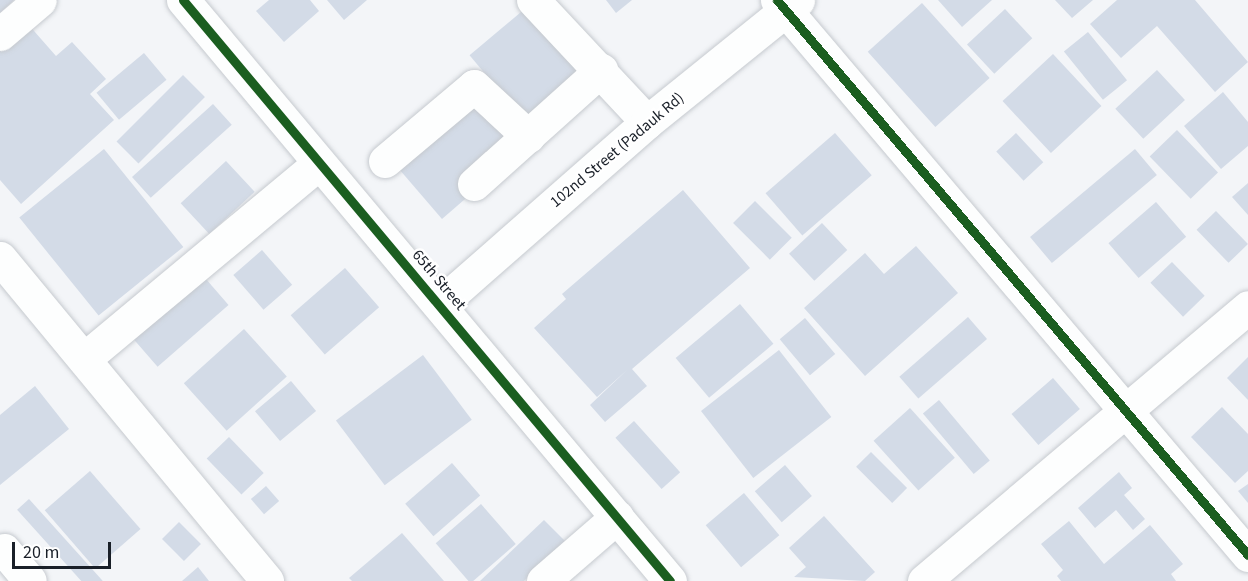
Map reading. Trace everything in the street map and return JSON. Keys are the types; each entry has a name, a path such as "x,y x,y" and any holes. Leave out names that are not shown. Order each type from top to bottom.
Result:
{"street":[{"path":"0,33 40,0"},
{"name":"65th Street","path":"183,0 670,581"},
{"path":"533,0 601,70 647,122"},
{"path":"787,4 1248,555"},
{"name":"102nd Street (Padauk Rd)","path":"440,304 647,122 787,4"},
{"path":"474,183 601,70"},
{"path":"385,161 474,86 528,136"},
{"path":"84,359 319,163"},
{"path":"0,258 267,581"},
{"path":"924,581 1248,307"},
{"path":"543,581 617,517"},
{"path":"4,550 30,581"}],"building":[{"path":"0,0 14,0 0,13"},
{"path":"269,0 310,0 319,11 284,42 256,11"},
{"path":"327,0 367,0 344,20"},
{"path":"606,0 632,0 616,13"},
{"path":"938,0 992,0 962,27"},
{"path":"1055,0 1093,0 1072,18"},
{"path":"1117,0 1195,0 1248,62 1215,92 1157,26 1121,58 1090,24"},
{"path":"922,3 990,78 935,127 868,52"},
{"path":"527,7 580,71 523,119 470,55"},
{"path":"1005,9 1032,38 994,74 967,44"},
{"path":"27,23 56,56 72,42 106,79 90,94 114,120 21,204 0,180 0,47"},
{"path":"1088,32 1127,80 1103,100 1064,52"},
{"path":"144,53 166,80 119,120 97,93"},
{"path":"1053,54 1101,106 1051,153 1003,101"},
{"path":"1157,70 1185,100 1143,139 1115,109"},
{"path":"183,75 205,97 138,163 117,141"},
{"path":"1223,92 1248,122 1248,146 1221,169 1184,126"},
{"path":"482,97 513,133 472,193 442,219 399,169"},
{"path":"213,104 232,125 151,198 132,177"},
{"path":"1177,130 1218,172 1191,199 1150,156"},
{"path":"835,133 872,175 802,236 766,193"},
{"path":"1016,133 1043,162 1024,181 996,151"},
{"path":"104,149 183,247 99,316 19,218"},
{"path":"1135,149 1157,175 1052,263 1030,237"},
{"path":"226,161 255,192 209,234 181,203"},
{"path":"1248,183 1248,215 1232,197"},
{"path":"683,190 750,268 632,369 647,386 605,422 590,405 627,370 597,397 534,328 566,299 562,294"},
{"path":"755,201 792,238 770,260 733,223"},
{"path":"1156,202 1186,237 1139,278 1108,243"},
{"path":"1216,211 1248,244 1229,263 1197,230"},
{"path":"822,223 847,250 814,281 789,254"},
{"path":"916,246 958,293 865,376 804,308 865,253 884,274"},
{"path":"262,250 292,285 263,310 233,275"},
{"path":"1172,262 1205,296 1183,317 1150,283"},
{"path":"345,268 379,307 325,354 291,315"},
{"path":"199,271 229,305 158,367 128,333"},
{"path":"740,304 773,344 709,398 676,358"},
{"path":"968,317 987,339 918,399 899,377"},
{"path":"805,318 835,354 810,375 780,339"},
{"path":"244,329 287,377 227,431 184,383"},
{"path":"779,350 831,417 753,478 701,411"},
{"path":"423,355 472,420 385,485 336,421"},
{"path":"1248,357 1248,400 1227,378"},
{"path":"1053,378 1080,409 1038,445 1011,414"},
{"path":"291,381 316,411 280,441 255,411"},
{"path":"35,386 69,429 0,485 0,415"},
{"path":"939,400 990,461 974,474 923,413"},
{"path":"1222,407 1248,434 1248,471 1235,483 1191,437"},
{"path":"910,408 955,458 918,491 874,441"},
{"path":"634,421 680,472 662,489 615,438"},
{"path":"229,437 264,473 241,495 207,459"},
{"path":"871,452 907,488 892,503 856,467"},
{"path":"452,463 480,495 433,536 405,504"},
{"path":"785,465 812,496 782,522 755,491"},
{"path":"90,471 141,529 95,568 45,510"},
{"path":"1119,472 1132,488 1124,495 1145,519 1133,530 1116,510 1095,528 1078,508"},
{"path":"1248,484 1248,503 1238,491"},
{"path":"266,486 279,501 264,514 251,499"},
{"path":"744,493 779,535 741,567 706,525"},
{"path":"29,499 103,581 81,581 17,510"},
{"path":"481,504 516,544 473,581 468,581 436,543"},
{"path":"824,516 875,572 865,581 794,577 806,567 789,548"},
{"path":"544,520 565,541 524,581 480,581"},
{"path":"1069,521 1104,564 1150,525 1183,564 1171,574 1176,581 1061,581 1057,576 1063,570 1041,544"},
{"path":"179,522 201,544 184,561 162,539"},
{"path":"402,533 444,581 352,581 349,578"},
{"path":"198,567 209,581 182,581"}],"cycle path":[{"path":"183,0 670,581"},
{"path":"777,0 1248,555"}]}
